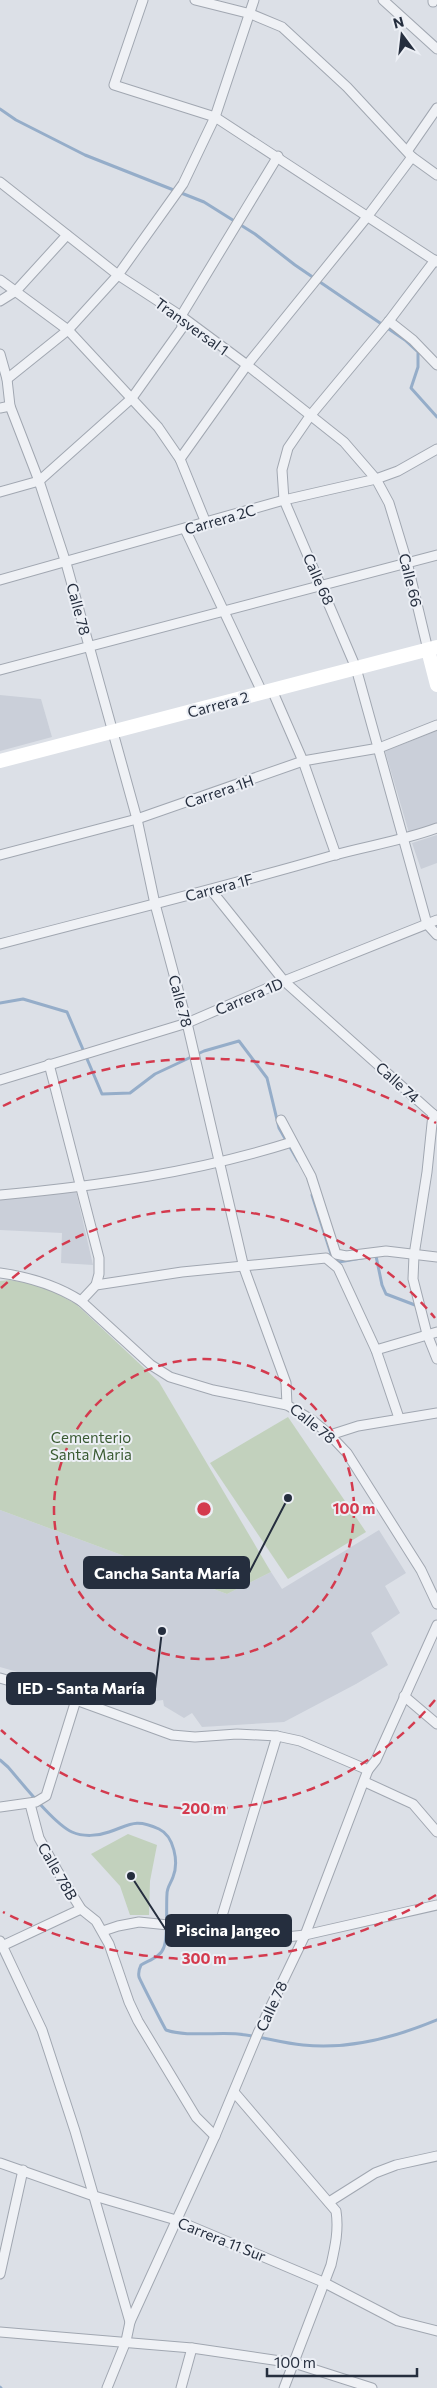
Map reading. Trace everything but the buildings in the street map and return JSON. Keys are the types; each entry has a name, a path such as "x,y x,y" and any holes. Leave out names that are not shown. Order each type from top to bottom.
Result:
{"street":[{"path":"143,0 114,85 215,117 278,156 436,261"},
{"path":"195,0 251,14 282,27 348,87 410,153 437,175"},
{"path":"7,379 68,330 118,275 175,195 215,117 251,14 254,0"},
{"path":"383,0 437,49"},
{"path":"180,459 247,366 368,217 437,108"},
{"path":"0,492 39,480 132,398 182,328 181,316 278,156"},
{"name":"Transversal 1","path":"0,182 118,275 181,316 344,442 376,479"},
{"path":"0,301 16,291 67,235"},
{"name":"Calle 68","path":"436,261 310,416 288,448 282,470 284,500 323,587 356,668 427,924 437,935"},
{"path":"0,280 68,330 158,427 180,459 206,523"},
{"path":"385,326 413,340 437,365"},
{"name":"Calle 78","path":"0,354 7,379 10,406 39,480 66,563 111,732 137,819 155,904 188,1023 244,1268 286,1383 287,1405 312,1420 347,1452 421,1570 437,1604"},
{"path":"0,408 10,406"},
{"name":"Carrera 2C","path":"0,580 66,563 284,500 376,479 398,471 437,449"},
{"name":"Calle 66","path":"376,479 396,522 432,648 437,685"},
{"path":"185,529 225,612 304,761 336,855"},
{"path":"0,670 323,587 437,555"},
{"name":"Carrera 2","path":"0,761 432,648"},
{"name":"Carrera 1H","path":"0,855 137,819 304,761 379,748 437,725"},
{"name":"Carrera 1F","path":"0,944 211,890 336,855 404,840 437,828"},
{"name":"Calle 74","path":"211,890 284,981 435,1114 428,1172 414,1255 413,1279 427,1334 437,1359"},
{"name":"Carrera 1D","path":"0,1080 188,1023 284,981 437,920"},
{"path":"49,1064 99,1258 99,1274 96,1285 81,1301"},
{"path":"280,1120 289,1143 312,1176 336,1254 346,1256 386,1251 437,1257"},
{"path":"0,1195 131,1180 220,1162 289,1143"},
{"path":"96,1285 182,1272 244,1268 326,1258 338,1268 376,1350 399,1418"},
{"path":"0,1272 56,1287 81,1301 151,1365 170,1377 213,1390 287,1405"},
{"path":"376,1350 437,1332"},
{"path":"330,1435 358,1426 437,1413"},
{"name":"Calle 78","path":"107,2388 126,2341 130,2322 215,2136 258,2033 305,1935 368,1770 376,1760 437,1625"},
{"path":"0,1678 76,1700 172,1735 195,1737 238,1734 277,1736 300,1741 368,1770"},
{"path":"404,1696 437,1724"},
{"path":"0,1808 36,1802 46,1796 76,1700"},
{"path":"218,1929 277,1736"},
{"path":"364,1782 413,1804 437,1832"},
{"name":"Calle 78B","path":"36,1802 39,1838 80,1909 96,1921 103,1931 138,2021 196,2117 215,2136"},
{"path":"103,1931 130,1923 165,1924 286,1937 305,1935 437,1906"},
{"path":"80,1909 1,1945 42,2030 75,2131 91,2195 130,2322"},
{"path":"234,2092 336,2211 337,2237 331,2265 284,2388"},
{"path":"329,2202 375,2173 396,2165 437,2156"},
{"name":"Carrera 11 Sur","path":"0,2163 91,2195 176,2220 323,2282 398,2322 437,2331"},
{"path":"0,2274 24,2170"},
{"path":"0,2332 126,2341 192,2348 294,2363 372,2388"},
{"path":"181,2388 192,2348"}],"shaded area":[{"path":"0,695 41,699 52,737 0,751"},
{"path":"437,731 437,823 409,833 385,751"},
{"path":"437,835 437,863 421,869 412,843"},
{"path":"76,1191 93,1265 61,1263 62,1233 0,1230 0,1198"},
{"path":"0,1510 227,1594 271,1572 282,1589 379,1530 406,1573 385,1586 400,1613 371,1633 388,1665 284,1722 202,1727 192,1713 184,1718 164,1706 163,1700 143,1703 134,1697 111,1703 70,1687 0,1667"}],"green space":[{"name":"Cementerio Santa Maria","path":"10,1280 43,1286 76,1304 159,1382 271,1572 227,1594 0,1510 0,1281"},
{"path":"288,1417 366,1532 288,1579 210,1463"},
{"path":"128,1834 157,1845 150,1881 149,1915 130,1915 120,1886 91,1854"}],"waterway":[{"path":"0,109 16,120 85,155 204,202 255,234 295,265 405,340 418,352 418,367 411,388 437,417"},
{"path":"0,1003 23,999 67,1012 102,1094 130,1093 155,1074 204,1051 239,1041 267,1078 279,1128 298,1161"},
{"path":"312,1195 333,1260 339,1262 367,1257"},
{"path":"376,1256 382,1285 386,1294 415,1305"},
{"path":"0,1760 56,1821 72,1832 81,1835 95,1835 138,1823 159,1829 164,1832 172,1843 175,1871 167,1892 165,1942 160,1953 141,1965 139,1969 140,1980 166,2030 192,2034 238,2034 303,2045 337,2046 388,2037 437,2020"}],"place":[{"name":"Cancha Santa María","path":"288,1498"},
{"name":"IED - Santa María","path":"162,1631"},
{"name":"Piscina Jangeo","path":"131,1876"}]}
